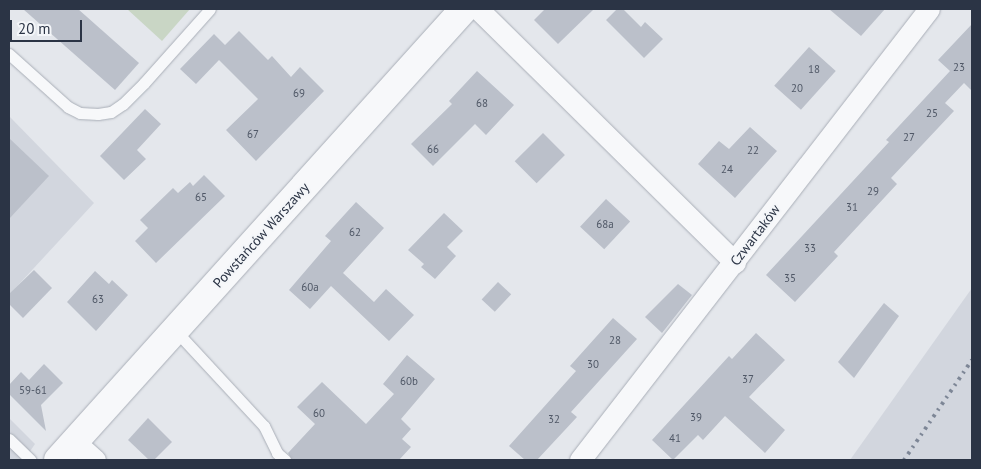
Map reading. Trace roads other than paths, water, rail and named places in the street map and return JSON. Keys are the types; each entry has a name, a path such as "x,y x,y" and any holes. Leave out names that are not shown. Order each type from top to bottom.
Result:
{"street":[{"name":"Powstańców Warszawy","path":"66,451 464,9"},
{"path":"478,9 735,262"},
{"name":"Czwartaków","path":"580,460 735,262 928,9"},
{"path":"66,451 95,460"}],"lane":[{"path":"9,54 68,107 80,112 98,114 111,112 144,83 210,9"},
{"path":"176,330 264,426 277,453 285,460"},
{"path":"9,439 31,460"}],"railway":[{"path":"904,460 972,360"}]}
